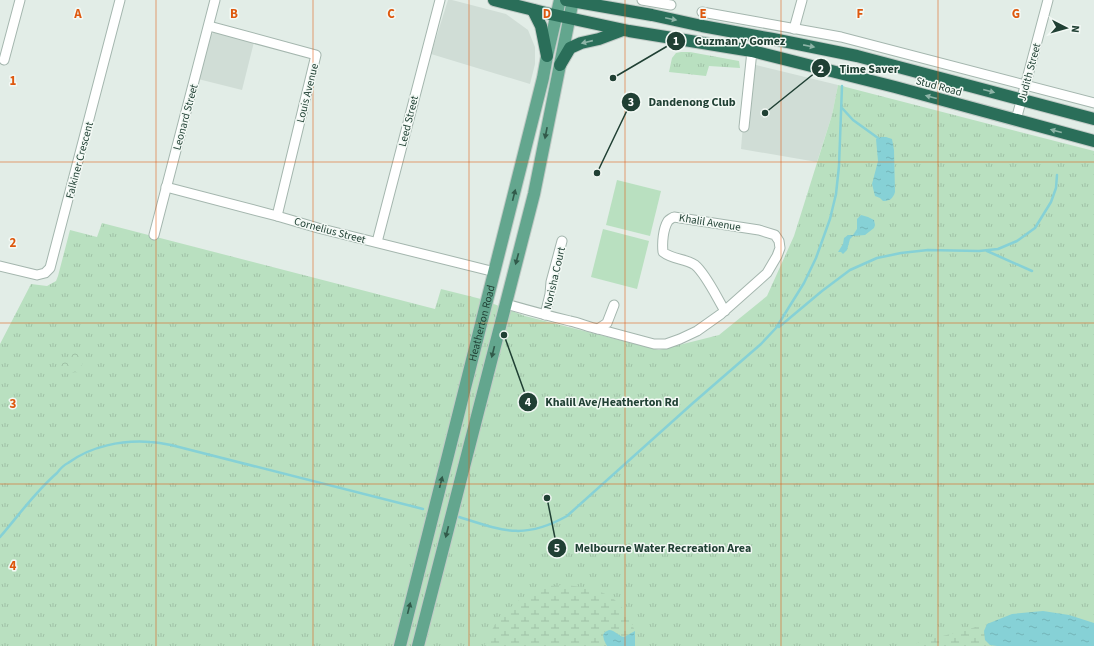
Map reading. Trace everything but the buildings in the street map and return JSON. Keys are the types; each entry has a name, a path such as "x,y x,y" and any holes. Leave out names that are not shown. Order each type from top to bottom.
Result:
{"highway":[{"name":"Stud Road","path":"494,0 623,30 752,51 895,87 1094,141"},
{"path":"593,0 603,7"},
{"name":"Stud Road","path":"571,1 652,15 857,56 1094,119"},
{"path":"533,10 540,26 547,56"},
{"path":"560,65 570,48 623,30"}],"main road":[{"name":"Heatherton Road","path":"400,646 544,78 547,56 560,0"},
{"name":"Heatherton Road","path":"418,646 534,194 560,65 571,1"},
{"path":"495,272 513,277"},
{"path":"488,299 506,304"}],"street":[{"path":"4,60 20,0"},
{"name":"Falkiner Crescent","path":"0,266 37,275 45,273 50,268 120,0"},
{"name":"Leonard Street","path":"154,235 215,0"},
{"name":"Leed Street","path":"377,242 440,0"},
{"path":"642,0 671,5"},
{"path":"794,29 802,0"},
{"name":"Judith Street","path":"1016,120 1048,0"},
{"path":"652,15 654,2"},
{"name":"Stud Road","path":"702,12 841,37 1094,103"},
{"name":"Louis Avenue","path":"209,26 316,55 277,216"},
{"path":"744,126 752,51"},
{"name":"Cornelius Street","path":"166,187 318,228 495,272"},
{"name":"Khalil Avenue","path":"506,304 654,344 666,344 697,331 725,310 767,273 777,256 780,248 779,241 775,235 759,230 674,217 669,220 664,232 662,242 663,252 669,256 686,260 695,265 706,278 725,310"},
{"name":"Norisha Court","path":"545,315 551,282 562,241"},
{"path":"598,329 607,323 614,306"}],"shaded area":[{"path":"448,0 506,14 528,30 535,47 535,64 530,84 431,54"},
{"path":"213,33 254,42 242,90 198,79 210,36"},
{"path":"748,63 838,85 832,115 817,162 741,149"}],"green space":[{"path":"690,52 739,61 740,68 709,66 706,76 669,72 672,58 676,53"},
{"path":"838,85 1094,151 1094,646 0,646 0,344 31,284 47,286 56,281 70,230 97,237 102,223 435,309 441,289 481,299 525,316 659,350 719,335 767,296 794,236 832,115"},
{"path":"617,180 661,191 650,236 606,225"},
{"path":"603,229 649,241 637,289 591,277"},
{"path":"73,351 85,354 80,372 60,373 58,359 71,357"},
{"path":"549,586 578,586 608,595 624,610 635,631 624,637 609,630 604,632 604,641 607,646 484,646 498,618 518,601"},
{"path":"987,624 984,631 990,645 996,646 906,646"}],"water":[{"path":"881,137 892,139 894,150 895,192 892,198 885,201 875,196 872,184 878,161 876,139"},
{"path":"861,215 874,220 874,228 865,235 853,236 850,239 847,250 843,254 838,252 843,244 844,238 848,235 853,235 857,229 857,219"},
{"path":"1043,611 1069,615 1094,623 1094,646 997,646 990,645 985,640 984,631 987,624 1012,614"},
{"path":"609,630 624,637 635,631 635,646 607,646 603,635"}],"waterway":[{"path":"459,517 501,529 526,531 552,524 567,516 761,344 776,328 804,283 816,258 830,219 836,194 839,166 842,86"},
{"path":"842,108 853,120 878,138"},
{"path":"779,327 850,270 877,258 901,253 928,250 979,251 998,249 1017,241 1035,228 1051,202 1056,188 1057,175"},
{"path":"987,251 1032,271"},
{"path":"0,537 34,496 65,465 77,457 97,448 129,442 153,442 171,445 423,509"}],"place":[{"name":"Guzman y Gomez","path":"613,78"},
{"name":"Time Saver","path":"765,113"},
{"name":"Dandenong Club","path":"597,173"},
{"name":"Khalil Ave/Heatherton Rd","path":"504,335"},
{"name":"Melbourne Water Recreation Area","path":"547,498"}]}
